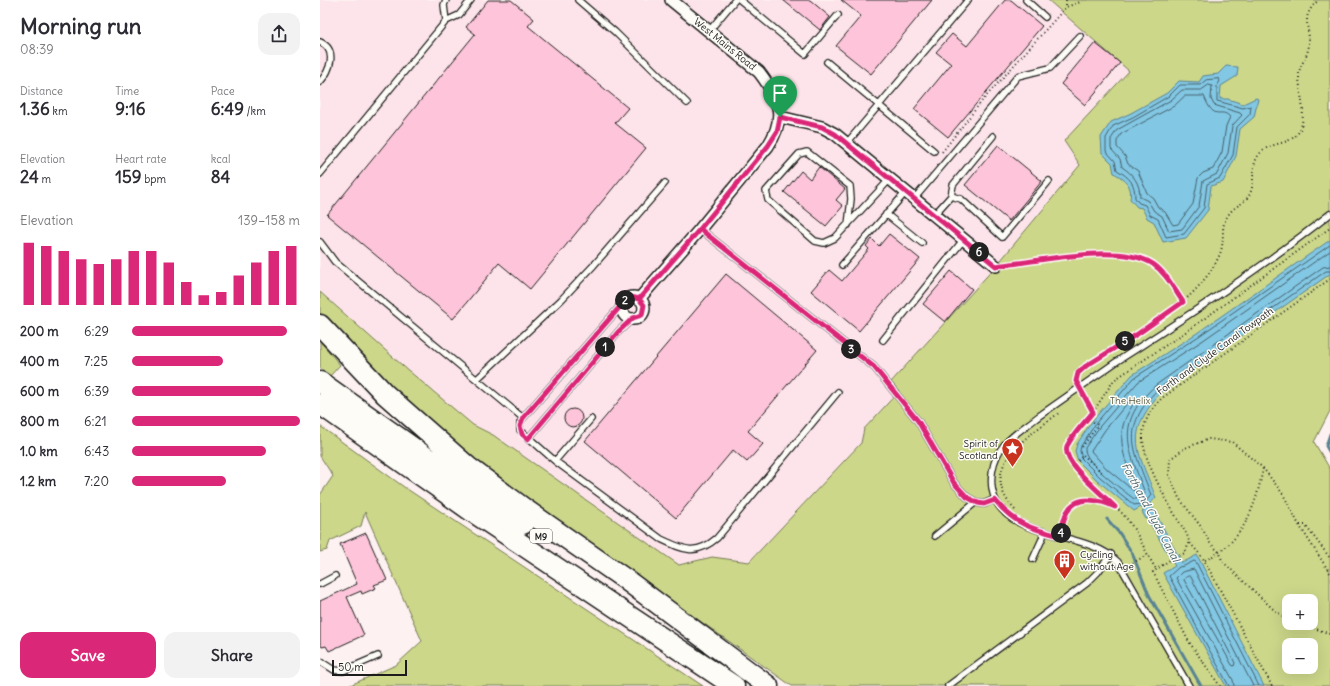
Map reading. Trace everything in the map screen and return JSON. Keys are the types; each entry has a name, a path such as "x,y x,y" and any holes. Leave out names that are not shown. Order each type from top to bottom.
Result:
{"highway":[{"path":"320,325 385,394 468,467 532,515 625,579 766,686"},
{"name":"M9","path":"320,382 463,484 674,623 766,686"},
{"name":"M9","path":"320,404 478,516 734,686"}],"street":[{"name":"West Mains Road","path":"671,0 759,72 770,86 777,102 780,117"},
{"path":"639,299 700,229 768,146 777,132 780,117 822,127 890,179 996,266"},
{"path":"631,297 639,299 644,305 643,312 639,317 633,318 624,314 622,307 625,301 631,297"}],"lane":[{"path":"446,0 444,5 446,21"},
{"path":"320,174 446,21 459,15 471,0"},
{"path":"578,0 615,32 687,103"},
{"path":"709,32 735,0"},
{"path":"740,0 805,54 838,15"},
{"path":"846,144 968,0"},
{"path":"1026,0 1045,17"},
{"path":"914,199 1018,76 1050,68 1080,36"},
{"path":"320,42 325,44 330,50 331,56 330,65 326,76 320,82"},
{"path":"827,62 934,151"},
{"path":"934,215 951,196 953,185 994,136"},
{"path":"848,225 851,199 850,186 807,152 799,154 767,188 765,196 768,200 815,240 824,243 829,242 848,225 890,179"},
{"path":"951,196 961,199 1002,237 1049,181"},
{"path":"477,380 561,300 594,266 666,183"},
{"path":"842,265 906,192"},
{"path":"886,214 922,243"},
{"path":"1190,686 1130,581 1110,554 1076,540 1042,531 1023,524 1004,511 995,500 992,477 997,455 1005,444 1079,387 1246,277 1330,214"},
{"path":"700,229 874,367 918,421 961,492 976,502 984,504 995,500"},
{"path":"883,340 964,239"},
{"path":"320,242 335,262 523,418"},
{"path":"625,301 523,418 520,423 520,430 528,439 555,461 661,540 688,550 699,550 709,545 717,538 838,392"},
{"path":"528,439 618,332 633,318"},
{"path":"555,461 591,419"},
{"path":"935,536 976,502"},
{"path":"1034,559 1043,537 1042,531"},
{"path":"948,686 1087,583 1098,572 1110,554"},
{"path":"320,584 335,576"},
{"path":"320,661 334,670 343,671 378,656"}],"path":[{"path":"1066,0 1066,7"},
{"path":"938,157 982,101 1066,7 1086,0"},
{"path":"1079,387 1076,381 1078,373 1086,366 1139,333 1183,302 1196,290 1219,256 1222,247 1223,229 1227,215 1248,199 1251,192 1258,156 1272,145 1289,142 1296,136 1301,126 1302,111 1299,73 1308,48 1307,16 1310,7 1319,0"},
{"path":"1156,569 1146,555 1133,527 1075,468 1067,457 1067,447 1114,380 1190,329 1330,228"},
{"path":"996,266 1073,255 1121,255 1139,258 1153,264 1162,271 1183,302"},
{"name":"Forth and Clyde Canal Towpath","path":"1272,686 1204,560 1190,543 1170,508 1146,453 1142,437 1150,413 1162,398 1330,279"},
{"path":"1077,399 1083,394 1093,412"},
{"path":"1017,511 1008,502 1002,487 1003,466 1014,448 1064,408"},
{"path":"1082,447 1098,425 1092,421"},
{"path":"1282,616 1222,560 1220,553 1210,543 1202,528 1179,498 1169,475 1170,459 1185,448 1209,440 1232,442 1263,468 1283,494 1299,525 1330,573"},
{"path":"1078,461 1083,455 1103,474"},
{"path":"1204,560 1220,553 1230,545 1247,520 1259,490 1263,468"},
{"path":"1060,536 1067,512 1078,502 1094,500 1115,507"},
{"path":"1299,525 1305,525 1330,558"},
{"path":"1057,527 1062,528"},
{"path":"1190,543 1185,553 1180,554 1168,561 1153,572 1189,642 1220,686"},
{"path":"1132,563 1146,555"},
{"path":"1318,630 1330,634"}],"shaded area":[{"path":"320,0 1048,0 1130,71 1064,141 1080,165 996,266 891,382 899,391 864,429 861,443 749,562 712,557 679,565 493,435 473,425 403,366 320,292"}],"green space":[{"name":"The Helix","path":"1048,0 1330,0 1330,411 1314,442 1330,469 1330,686 792,686 485,469 381,380 320,316 320,292 403,366 473,425 493,435 679,565 712,557 749,562 861,443 864,429 899,391 891,382 996,266 1080,165 1064,141 1129,71"},
{"path":"320,341 340,365 330,376 320,368"},
{"path":"320,426 404,487 703,686 348,686 396,665 422,641 365,512 361,526 330,541 327,550 320,552 320,495 333,476 320,456"}],"water":[{"path":"1226,66 1238,67 1237,76 1221,86 1220,99 1228,99 1243,104 1256,98 1258,99 1254,117 1240,129 1236,156 1223,182 1211,186 1208,210 1186,238 1163,242 1154,222 1147,218 1142,208 1137,207 1130,199 1131,194 1129,186 1124,180 1114,173 1112,163 1102,153 1101,137 1111,122 1131,113 1167,93 1179,81 1199,82 1203,76 1218,74"},
{"name":"Forth and Clyde Canal","path":"1330,240 1330,274 1161,392 1149,407 1138,432 1140,455 1156,498 1150,503 1182,563 1197,555 1264,686 1226,686 1163,573 1175,566 1142,512 1144,511 1141,507 1134,511 1097,480 1078,461 1075,451 1077,444 1092,421 1132,375 1197,333"}],"building":[{"path":"488,0 511,0 534,19 528,26 628,108 615,123 646,148 530,289 499,263 453,319 327,215 475,34 466,27"},
{"path":"783,0 810,0 830,17 820,30"},
{"path":"841,0 932,0 871,74 836,46 861,16"},
{"path":"1005,0 1011,0 1042,26 948,137 914,109 951,64 936,52 952,34 967,46"},
{"path":"1095,43 1120,63 1085,105 1061,84"},
{"path":"998,145 1042,181 1009,221 965,185"},
{"path":"819,167 845,189 836,200 843,206 826,226 784,192 801,171 810,179"},
{"path":"889,234 920,259 859,331 811,291 829,270 842,281 869,249 866,246 872,239 879,246"},
{"path":"951,271 972,289 945,322 923,304"},
{"path":"726,274 817,350 748,431 763,444 747,462 733,450 676,518 585,441"},
{"path":"573,409 579,412 582,418 579,424 573,427 567,424 564,418 567,412"},
{"path":"366,533 387,580 374,585 376,588 362,594 361,591 347,597 364,635 329,651 326,646 322,647 320,643 320,601 357,584 340,544"}],"waterway":[{"path":"1330,434 1326,446 1330,453"},
{"path":"1107,519 1120,534 1132,553 1149,595 1201,686"}],"place":[{"name":"Spirit of Scotland","path":"1013,468"},
{"name":"Cycling without Age","path":"1064,580"}],"route":[{"path":"780,117 777,132 768,146 700,229 639,299 644,305 642,315 633,318 618,332 528,439 522,434 520,430 520,423 523,418 605,321 628,298 635,297 639,299 670,264 700,229 874,367 897,393 918,421 954,483 967,497 978,503 984,504 995,500 1004,511 1023,524 1034,529 1060,536 1067,512 1078,502 1094,500 1104,502 1115,507 1069,462 1067,457 1067,447 1093,412 1076,381 1078,373 1086,366 1139,333 1183,302 1162,271 1153,264 1139,258 1121,255 1073,255 996,266 835,134 808,122 780,117"}]}
